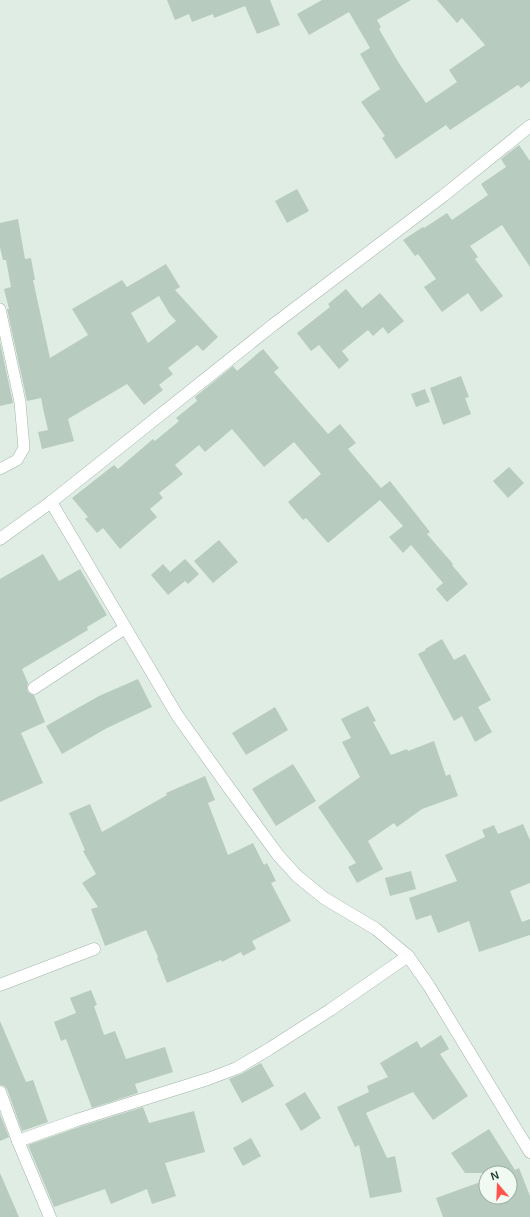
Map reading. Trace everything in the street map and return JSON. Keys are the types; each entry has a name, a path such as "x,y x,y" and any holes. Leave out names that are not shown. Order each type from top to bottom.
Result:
{"street":[{"path":"0,539 51,502 273,325 443,196 530,126"},
{"path":"51,502 177,714 278,855 297,876 324,898 376,929 408,956 430,986 530,1152"},
{"path":"34,688 125,628"},
{"path":"0,986 94,949"},
{"path":"18,1141 77,1120 188,1086 237,1068 330,1010 408,956"},
{"path":"0,1092 18,1141 50,1217"}],"lane":[{"path":"0,309 20,402 24,448 17,460 0,469"}],"building":[{"path":"167,0 270,0 280,25 257,34 245,6 214,18 213,14 192,22 189,14 175,20"},
{"path":"322,0 411,0 377,20 381,27 379,29 400,65 426,103 457,82 449,70 485,45 462,18 457,23 437,0 530,0 530,81 521,88 518,85 450,130 446,125 396,159 382,138 385,136 361,102 380,89 360,54 370,48 349,12 309,35 297,14"},
{"path":"519,145 530,161 530,267 502,225 470,246 478,257 475,259 503,296 481,312 468,293 442,312 424,287 436,279 418,254 415,256 403,240 447,213 452,220 488,195 481,184 506,167 501,159"},
{"path":"297,189 309,211 287,223 275,201"},
{"path":"18,219 25,259 31,258 35,280 33,280 50,358 88,335 72,309 122,280 127,287 166,264 180,287 175,290 218,337 203,351 197,345 168,368 173,374 159,385 163,390 144,405 127,384 68,419 74,441 42,449 38,432 48,430 41,398 27,401 7,309 9,309 4,289 11,287 6,260 3,260 0,247 0,223","holes":["159,296 169,313 176,321 148,343 131,313"]},
{"path":"346,289 362,308 380,293 404,321 388,334 383,327 373,336 368,330 342,351 349,360 339,369 319,345 311,351 297,333 330,307 328,304"},
{"path":"0,342 13,403 0,406"},
{"path":"263,349 279,368 274,372 328,434 340,424 356,443 348,449 381,488 390,481 430,532 427,534 468,584 447,602 436,589 443,583 411,545 403,553 389,537 403,526 380,500 328,543 306,518 303,520 288,502 321,474 294,442 264,467 232,429 205,452 199,445 175,465 183,474 159,493 163,498 150,509 157,517 120,549 103,528 97,533 85,519 88,517 72,498 114,465 118,469 153,439 155,441 179,421 176,418 197,401 195,397 233,366 237,371"},
{"path":"461,376 469,397 465,398 471,414 443,425 430,388"},
{"path":"425,389 430,402 416,407 411,394"},
{"path":"509,467 524,483 508,498 493,481"},
{"path":"219,540 238,562 213,583 194,561"},
{"path":"43,554 59,581 80,569 107,615 87,627 88,630 22,669 28,683 28,692 34,695 45,722 21,733 43,783 0,802 0,579"},
{"path":"185,559 199,574 188,584 185,581 168,595 151,575 163,564 170,572"},
{"path":"442,639 454,660 465,654 491,700 478,707 492,732 475,742 462,716 454,721 418,654"},
{"path":"138,679 152,707 107,728 62,754 46,726 99,696"},
{"path":"368,706 376,721 373,722 391,755 407,749 408,751 434,741 446,776 450,774 458,796 422,809 397,827 394,823 368,841 383,869 357,883 348,867 356,863 318,807 360,777 342,742 351,738 341,719"},
{"path":"275,707 288,730 246,755 232,733"},
{"path":"293,764 316,801 276,826 252,789"},
{"path":"205,776 215,800 208,803 228,855 253,843 264,865 267,863 276,881 271,883 291,921 252,941 256,949 243,956 241,952 222,962 221,960 167,983 157,958 158,957 146,930 105,946 91,909 98,907 82,883 96,874 83,851 85,850 69,813 90,804 102,832 167,795 166,793"},
{"path":"523,824 530,840 530,883 510,891 522,922 530,919 530,935 479,952 469,921 438,933 431,915 416,920 409,898 457,881 445,855 485,837 482,830 494,825 498,834"},
{"path":"411,871 416,889 390,896 385,878"},
{"path":"91,990 97,1005 94,1006 104,1035 115,1031 126,1059 165,1047 173,1072 135,1084 138,1093 92,1108 66,1039 61,1041 54,1022 76,1013 70,998"},
{"path":"0,1021 26,1082 33,1080 48,1122 22,1131 7,1089 0,1085"},
{"path":"441,1035 449,1049 440,1054 468,1096 433,1120 413,1092 366,1113 387,1158 395,1156 402,1192 370,1198 359,1145 355,1147 337,1107 369,1092 367,1086 388,1077 380,1063 417,1041 421,1048"},
{"path":"261,1063 274,1086 242,1103 229,1079"},
{"path":"305,1092 321,1118 301,1131 285,1104"},
{"path":"143,1107 149,1123 194,1111 205,1152 165,1163 176,1196 152,1204 147,1189 111,1204 105,1189 54,1207 28,1145"},
{"path":"0,1114 9,1137 0,1141"},
{"path":"489,1129 512,1165 478,1165 478,1173 465,1173 451,1153"},
{"path":"251,1138 261,1156 243,1166 233,1148"},
{"path":"519,1168 530,1196 530,1217 443,1217 436,1198 478,1183 478,1205 518,1205"},
{"path":"0,1173 19,1217 0,1217"}]}
